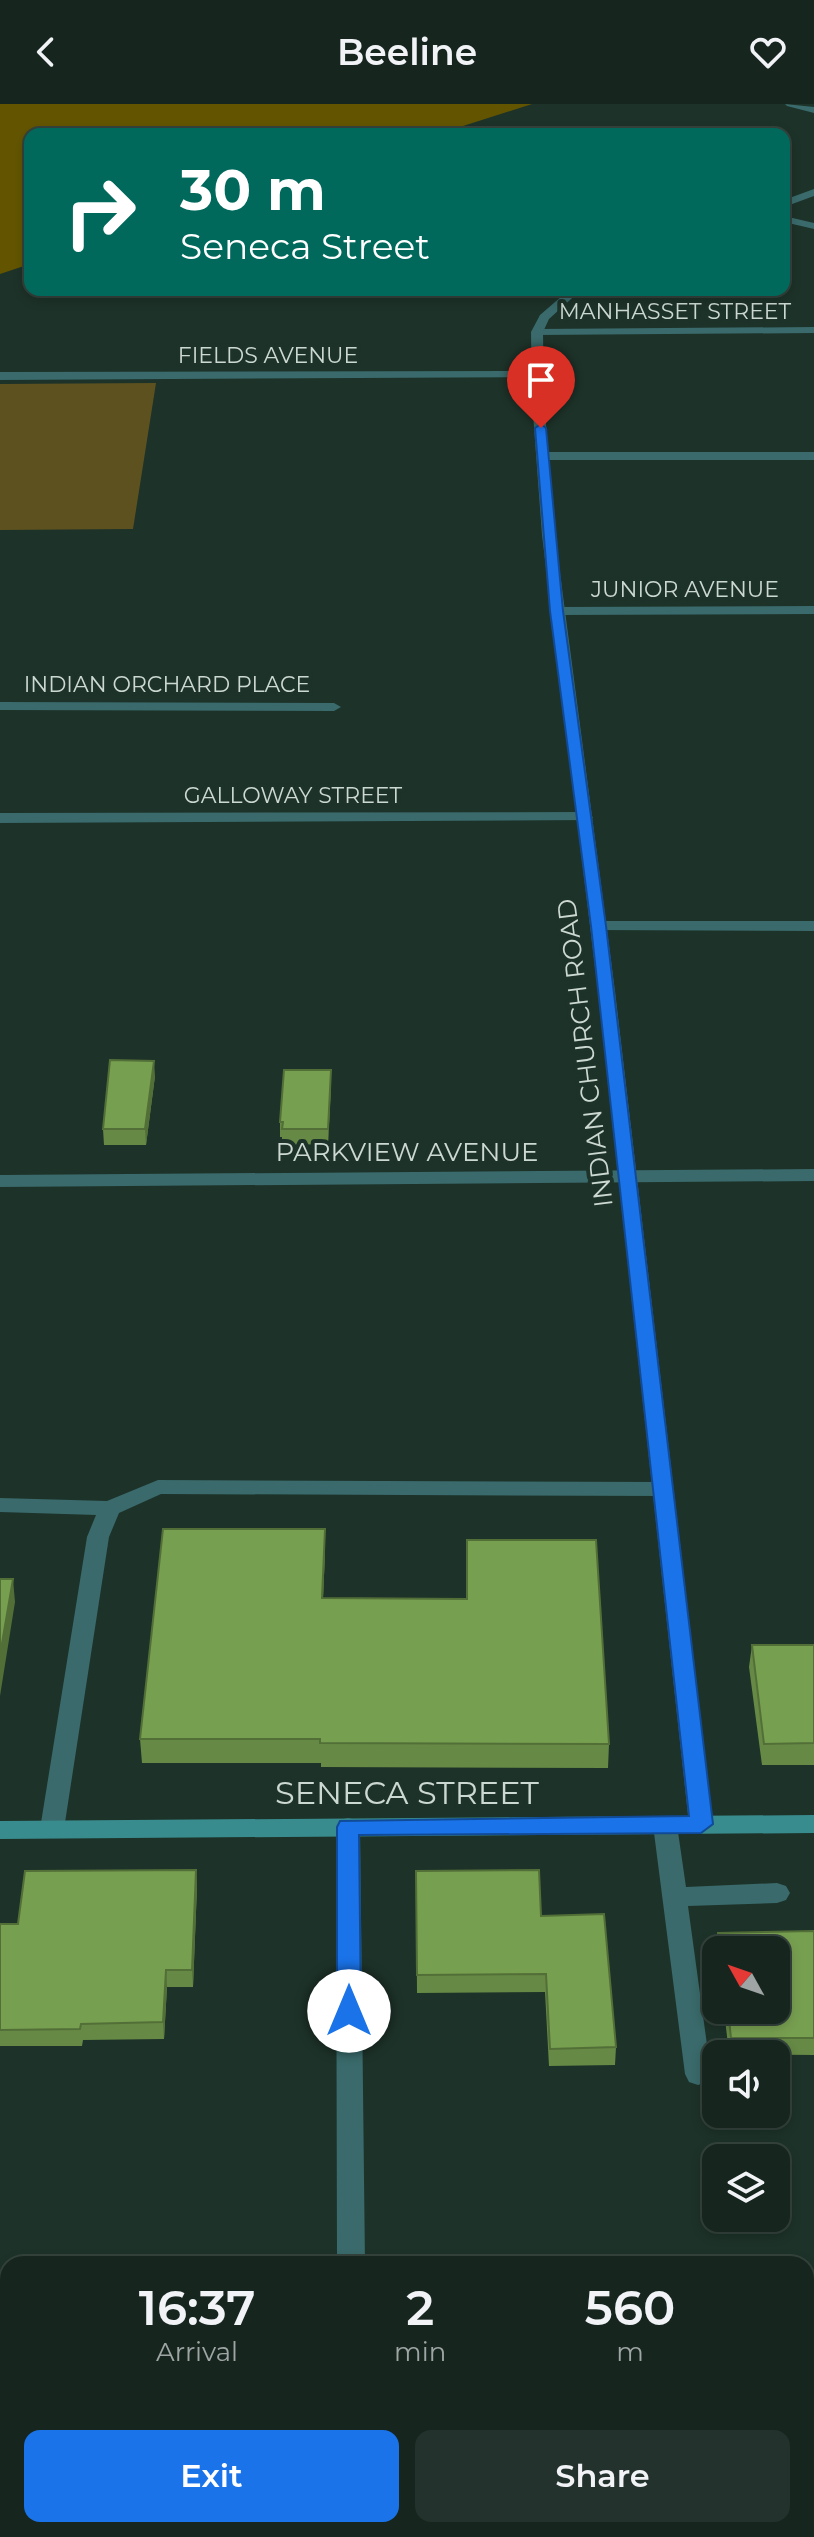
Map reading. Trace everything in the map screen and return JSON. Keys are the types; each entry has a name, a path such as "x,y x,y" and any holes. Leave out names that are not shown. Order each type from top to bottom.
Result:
{"main road":[{"name":"SENECA STREET","path":"0,1830 814,1824"}],"street":[{"path":"790,104 814,110"},
{"path":"790,202 814,192"},
{"path":"790,220 814,226"},
{"path":"537,332 551,310 568,296"},
{"name":"MANHASSET STREET","path":"537,332 814,330"},
{"name":"INDIAN CHURCH ROAD","path":"537,332 537,374 557,611 628,1176 701,1824"},
{"name":"FIELDS AVENUE","path":"0,376 537,374"},
{"path":"543,456 814,456"},
{"name":"JUNIOR AVENUE","path":"557,611 814,610"},
{"name":"INDIAN ORCHARD PLACE","path":"0,706 334,707"},
{"name":"GALLOWAY STREET","path":"0,818 585,817"},
{"path":"598,926 814,926"},
{"name":"PARKVIEW AVENUE","path":"0,1181 814,1175"},
{"path":"0,1505 110,1508 158,1487 663,1489"},
{"path":"52,1829 98,1537 110,1508"},
{"path":"665,1825 698,2074"},
{"path":"348,1827 351,2256"},
{"path":"675,1897 777,1893"}],"shaded area":[{"path":"0,104 532,104 457,128 24,128 24,266 0,274"},
{"path":"156,383 133,529 0,530 0,384"}],"building":[{"path":"110,1060 154,1061 145,1129 103,1129"},
{"path":"284,1070 331,1070 328,1129 282,1129"},
{"path":"163,1529 325,1529 322,1598 467,1599 467,1540 596,1540 609,1744 140,1739"},
{"path":"0,1579 13,1579 0,1655"},
{"path":"752,1645 814,1645 814,1743 764,1744"},
{"path":"196,1870 192,1970 166,1970 163,2022 81,2024 80,2029 0,2030 0,1924 18,1924 25,1871"},
{"path":"539,1870 541,1916 604,1914 616,2047 550,2049 546,1974 417,1975 416,1871"},
{"path":"814,1931 814,2038 731,2038 730,2024 790,2024 790,1936 718,1936 718,1933"}],"route":[{"path":"349,2011 348,1827 701,1824 598,926 557,611 541,428"}]}
